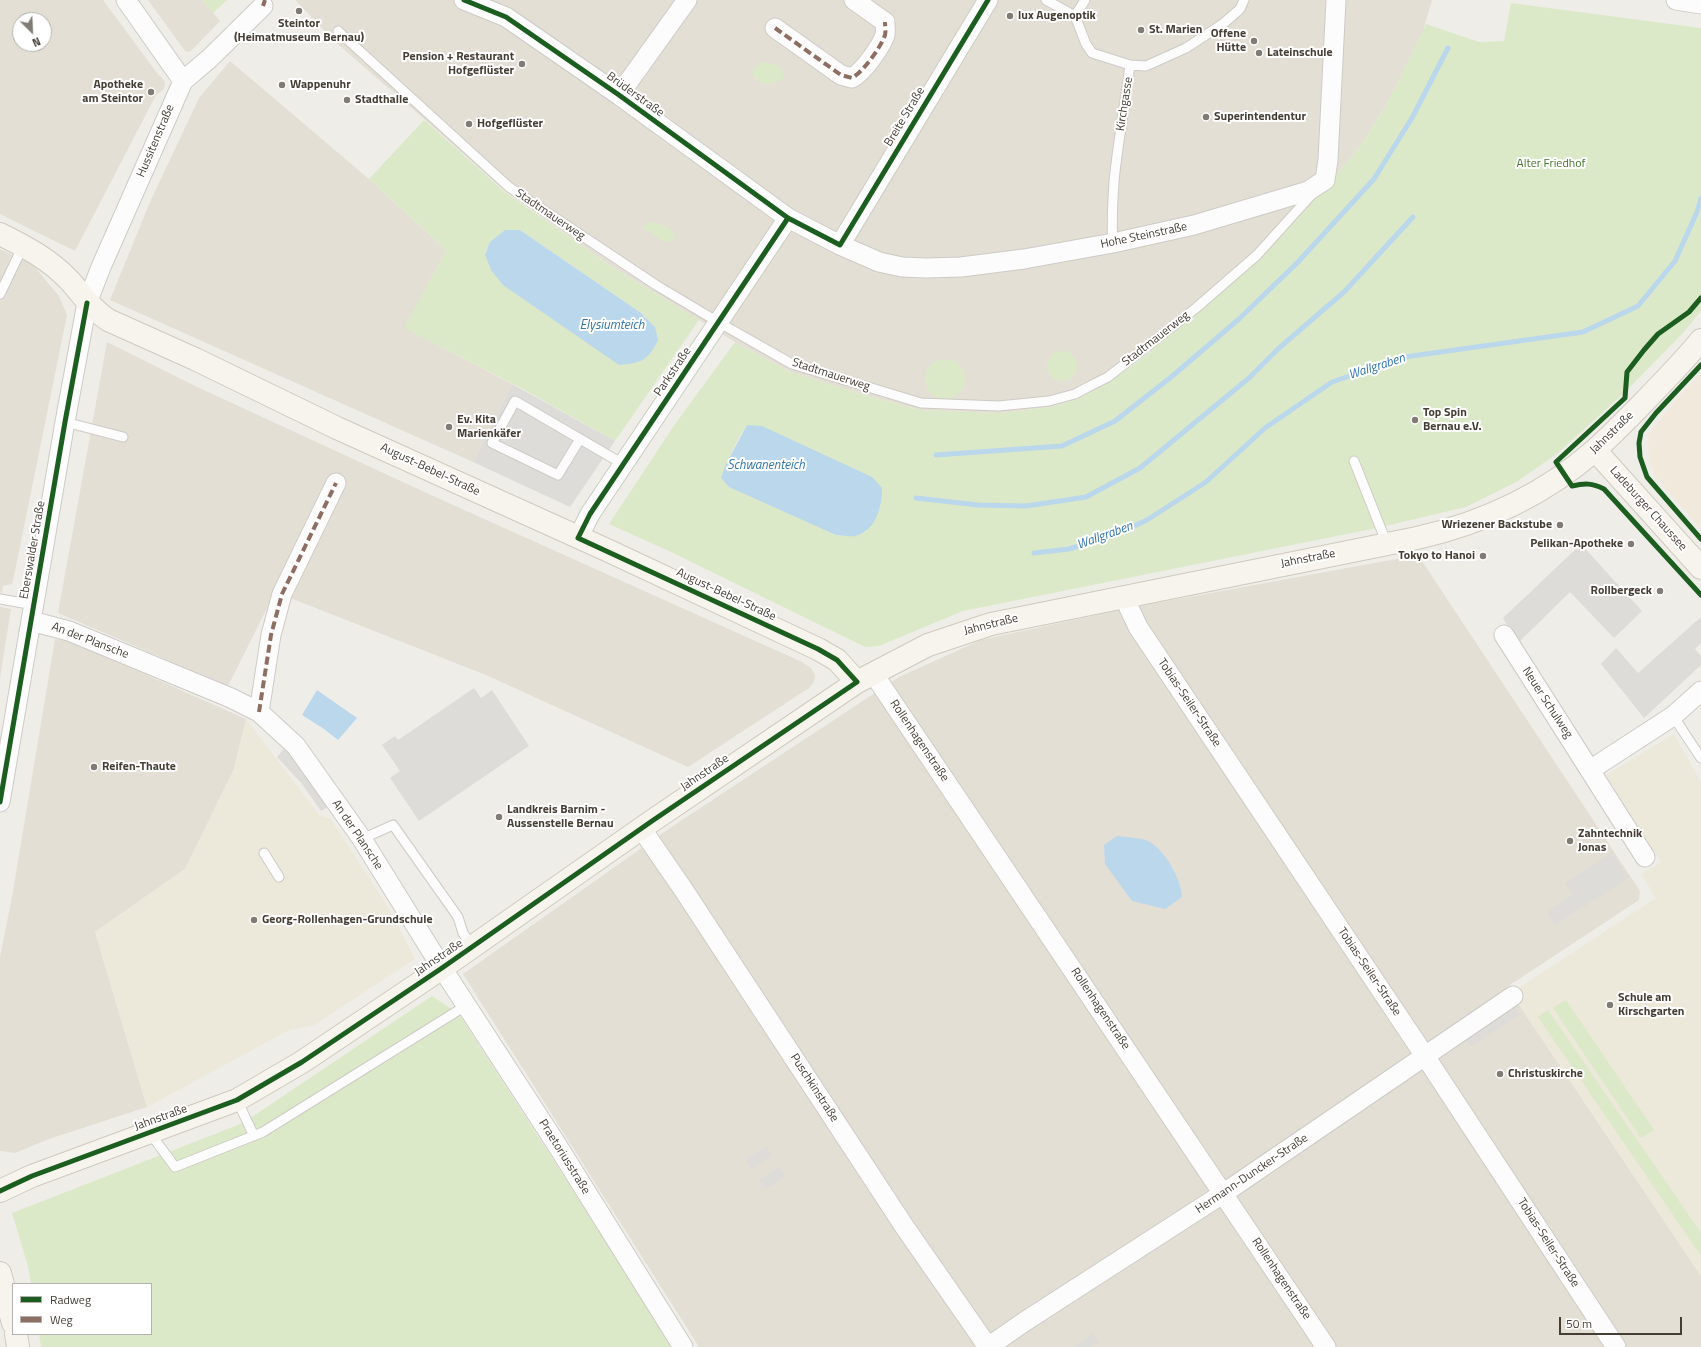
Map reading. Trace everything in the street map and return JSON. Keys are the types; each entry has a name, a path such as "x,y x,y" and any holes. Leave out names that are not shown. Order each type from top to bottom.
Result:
{"main road":[{"name":"August-Bebel-Straße","path":"0,234 51,262 70,281 87,303 97,313 108,320 337,428 818,649 865,677"},
{"name":"Jahnstraße","path":"0,1191 32,1176 237,1100 302,1062 442,968 641,828 865,677 928,645 972,629 1126,596 1440,533 1504,510 1547,486 1595,450 1670,375 1701,340"},
{"name":"Ladeburger Chaussee","path":"1595,450 1701,568"},
{"path":"0,1273 12,1319"},
{"path":"16,1335 18,1347"}],"street":[{"path":"126,0 183,81"},
{"name":"Brüderstraße","path":"464,0 506,17 619,95 788,218"},
{"path":"619,95 687,0"},
{"path":"775,28 841,75 852,78 864,68 885,34 885,22 854,0"},
{"name":"Breite Straße","path":"840,245 988,0"},
{"path":"1325,180 1328,160 1336,0"},
{"path":"1676,0 1701,4"},
{"name":"Hussitenstraße","path":"87,303 101,267 183,81 210,58 263,6"},
{"name":"Hohe Steinstraße","path":"788,218 840,245 879,262 926,268 961,267 1016,260 1113,243 1209,221 1308,191 1325,180"},
{"name":"Parkstraße","path":"578,538 590,514 788,218"},
{"name":"Eberswalder Straße","path":"0,802 65,422 87,303"},
{"path":"258,712 271,635 282,594 336,483"},
{"name":"Tobias-Seiler-Straße","path":"1126,596 1129,608 1138,627 1425,1056 1616,1347"},
{"name":"An der Plansche","path":"32,613 69,631 231,698 258,712 296,746 362,839 442,968"},
{"name":"Neuer Schulweg","path":"1504,635 1645,857"},
{"name":"Rollenhagenstraße","path":"865,677 901,714 1326,1347"},
{"path":"1590,770 1673,716 1701,690"},
{"name":"Puschkinstraße","path":"641,828 683,889 933,1268 988,1347"},
{"name":"Praetoriusstraße","path":"442,968 557,1145 683,1347"},
{"name":"Hermann-Duncker-Straße","path":"988,1347 1024,1322 1224,1193 1513,996"}],"lane":[{"path":"1046,0 1075,16 1085,0"},
{"path":"1130,65 1146,66 1186,48 1224,23 1240,9 1244,0"},
{"name":"Kirchgasse","path":"1075,16 1086,44 1092,53 1130,65 1112,202 1113,243"},
{"name":"Stadtmauerweg","path":"338,32 509,187 607,253 718,322 792,364 921,403 999,406 1049,401 1076,394 1107,378 1196,308 1257,255 1325,180"},
{"path":"0,294 23,246"},
{"path":"580,439 558,475 492,443 515,402 580,439 623,464"},
{"path":"65,422 123,437"},
{"path":"1354,461 1387,544"},
{"path":"0,599 32,613"},
{"path":"1673,716 1701,758"},
{"path":"362,839 393,825 458,917 463,933 472,947"},
{"path":"264,853 279,878"},
{"path":"150,1133 175,1167 254,1136 263,1132 467,1005"},
{"path":"237,1100 254,1136"}],"shaded area":[{"path":"0,0 103,0 157,73 164,80 165,85 163,90 156,95 75,251 0,214"},
{"path":"148,0 202,0 220,21 190,52 185,51"},
{"path":"295,0 1432,0 1422,35 1386,106 1357,151 1261,259 1199,312 1110,382 1078,399 1050,407 1000,413 920,410 857,393 788,371 735,342 609,265 505,191 334,41"},
{"path":"230,61 369,179 446,250 405,328 512,384 473,462 110,300 150,202 199,98"},
{"path":"0,249 33,265 59,296 67,315 14,576 12,584 3,586 2,593 0,592"},
{"path":"107,342 193,385 431,495 802,662 811,668 815,675 814,682 809,688 688,767 486,675 275,592 228,686 58,613"},
{"path":"1701,374 1701,529 1656,477 1649,458 1648,435 1678,398"},
{"path":"512,384 615,441 570,507 473,462"},
{"path":"1581,544 1642,611 1614,638 1570,592 1517,644 1503,618"},
{"path":"1418,555 1640,891 1639,900 1507,987 1701,1276 1701,1347 699,1347 463,974 670,828 899,677 981,640 1129,608"},
{"path":"0,607 11,609 0,678"},
{"path":"1701,617 1701,643 1695,649 1701,656 1701,665 1644,718 1601,664 1616,648 1638,673"},
{"path":"55,639 70,641 246,719 234,769 185,869 95,932 147,1107 49,1139 15,1153 0,1151 0,957 12,897"},
{"path":"474,688 481,698 492,690 529,746 419,821 390,778 400,771 382,745 395,736 398,740"},
{"name":"Georg-Rollenhagen-Grundschule","path":"246,719 319,815 330,818 388,907 415,959 314,1025 289,1030 147,1107 95,932 185,869 234,769"},
{"name":"Schule am Kirschgarten","path":"1674,734 1701,782 1701,1276 1511,993 1656,898 1641,874 1661,862 1606,775"},
{"path":"284,749 296,760 331,805 321,811 302,784 277,757"},
{"path":"1612,852 1628,878 1555,925 1547,912 1572,895 1565,883"},
{"path":"1513,1004 1519,1015 1471,1046 1464,1036"},
{"path":"766,1146 772,1155 752,1168 746,1159"},
{"path":"779,1167 786,1176 766,1189 759,1180"},
{"path":"1093,1334 1099,1343 1092,1347 1073,1347"}],"green space":[{"path":"202,0 227,0 213,13"},
{"name":"Alter Friedhof","path":"1511,3 1701,28 1701,311 1684,332 1624,393 1558,453 1518,481 1466,507 1377,528 963,611 879,646 865,647 671,552 609,524 675,424 735,342 788,371 857,393 920,410 1000,413 1050,407 1078,399 1110,382 1136,363 1261,259 1357,151 1386,106 1426,24 1479,42 1504,41","holes":["747,425 867,531 854,536 836,535 726,464"]},
{"path":"763,62 770,63 780,68 784,77 776,82 766,84 757,80 754,76 753,70 757,65"},
{"path":"424,120 505,192 609,265 699,320 615,441 519,387 404,328 446,250 369,179","holes":["520,230 641,313 655,327 491,270 485,255 490,242"]},
{"path":"650,222 661,224 670,229 675,234 674,240 667,243 642,228"},
{"path":"1062,351 1072,356 1077,366 1072,376 1062,381 1052,376 1047,366 1052,356"},
{"path":"945,359 953,361 959,365 963,371 965,379 963,387 959,393 953,397 945,399 937,397 931,393 927,387 925,379 927,371 931,365 937,361"},
{"path":"432,996 459,1014 674,1347 41,1347 39,1335 152,1335 152,1283 31,1283 28,1266 12,1213 243,1123"},
{"path":"1566,1000 1654,1130 1641,1138 1553,1008"},
{"path":"1548,1010 1701,1233 1701,1256 1538,1017"}],"water":[{"name":"Elysiumteich","path":"505,230 520,230 641,313 655,327 658,340 647,357 638,362 619,365 503,285 491,270 485,255 490,242"},
{"name":"Schwanenteich","path":"747,425 762,426 872,477 882,488 881,503 873,524 862,533 855,536 836,535 729,487 721,478 726,464"},
{"path":"317,690 357,718 338,740 302,715"},
{"path":"1117,836 1143,840 1156,846 1172,866 1179,882 1182,897 1165,909 1132,901 1105,864 1104,845"}],"waterway":[{"name":"Wallgraben","path":"936,455 1062,446 1115,421 1170,378 1239,319 1298,262 1374,179 1412,118 1448,48"},
{"name":"Wallgraben","path":"1034,553 1069,549 1110,537 1147,520 1206,482 1265,428 1332,382 1405,357 1583,332 1638,306 1675,261 1697,212 1701,198"},
{"name":"Wallgraben","path":"916,498 978,505 1026,506 1086,497 1140,468 1249,378 1278,349 1344,292 1413,217"}],"marked path":[{"path":"263,6 265,0"},
{"path":"775,28 841,75 852,78 866,65 880,46 885,35 885,22"},
{"path":"259,712 271,635 282,594 336,483"}],"cycle path":[{"path":"464,0 506,17 619,95 788,218 840,245 988,0"},
{"path":"0,1191 32,1176 237,1100 302,1062 442,968 652,821 857,682 837,660 818,649 578,538 590,514 788,218"},
{"path":"1701,298 1689,312 1658,334 1627,372 1625,398 1556,462 1572,486 1588,484 1604,489 1701,595"},
{"path":"0,802 65,422 87,303"},
{"path":"1701,365 1656,413 1641,432 1639,443 1640,457 1647,477 1701,539"}],"place":[{"name":"Steintor (Heimatmuseum Bernau)","path":"299,11"},
{"name":"lux Augenoptik","path":"1010,16"},
{"name":"St. Marien","path":"1141,30"},
{"name":"Offene Hütte","path":"1254,41"},
{"name":"Lateinschule","path":"1259,53"},
{"name":"Pension + Restaurant Hofgeflüster","path":"522,64"},
{"name":"Wappenuhr","path":"282,85"},
{"name":"Apotheke am Steintor","path":"151,92"},
{"name":"Stadthalle","path":"347,100"},
{"name":"Superintendentur","path":"1206,117"},
{"name":"Hofgeflüster","path":"469,124"},
{"name":"Top Spin Bernau e.V.","path":"1415,420"},
{"name":"Ev. Kita Marienkäfer","path":"449,427"},
{"name":"Wriezener Backstube","path":"1560,525"},
{"name":"Pelikan-Apotheke","path":"1631,544"},
{"name":"Tokyo to Hanoi","path":"1483,556"},
{"name":"Rollbergeck","path":"1660,591"},
{"name":"Reifen-Thaute","path":"94,767"},
{"name":"Landkreis Barnim - Aussenstelle Bernau","path":"499,817"},
{"name":"Zahntechnik Jonas","path":"1570,841"},
{"name":"Georg-Rollenhagen-Grundschule","path":"254,920"},
{"name":"Schule am Kirschgarten","path":"1610,1005"},
{"name":"Christuskirche","path":"1500,1074"}]}
